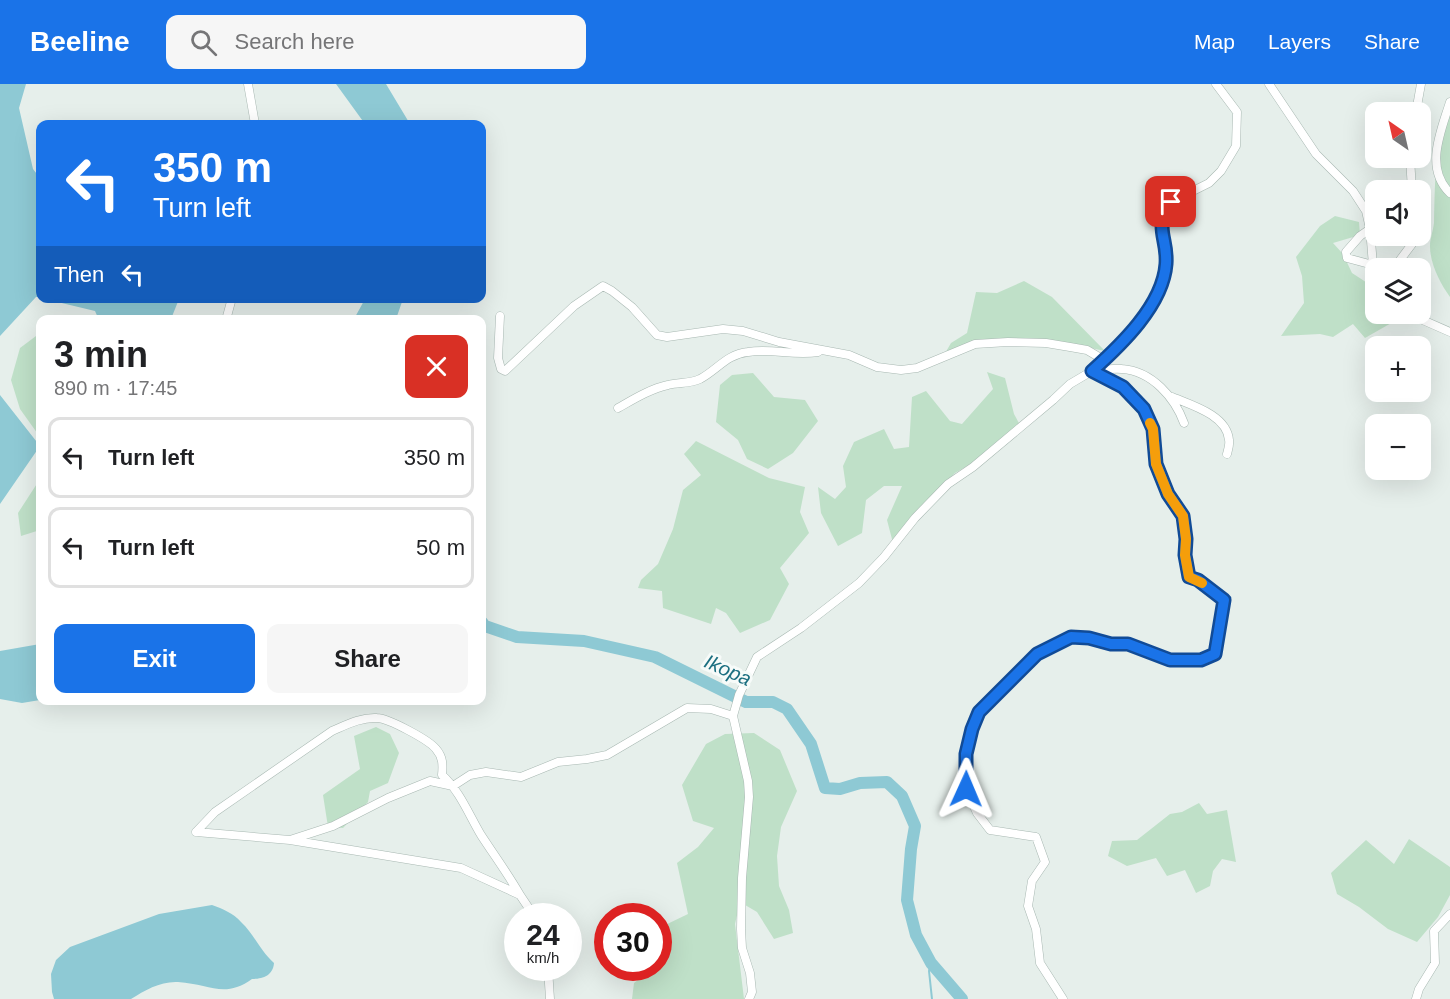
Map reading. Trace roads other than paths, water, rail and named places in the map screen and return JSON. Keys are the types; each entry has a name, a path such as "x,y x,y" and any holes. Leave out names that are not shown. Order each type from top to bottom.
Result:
{"street":[{"path":"248,84 254,120"},
{"path":"749,999 752,992 750,973 742,948 741,930 742,878 749,797 748,781 733,716 757,657 801,628 859,583 884,557 915,518 948,484 973,467 1070,384 1092,371 1119,347 1147,314 1163,283 1166,262 1161,228 1163,214 1171,202 1209,183 1221,171 1236,146 1237,112 1215,84"},
{"path":"1269,84 1316,154 1353,191 1365,209"},
{"path":"1418,102 1421,84"},
{"path":"1450,102 1437,146 1436,168 1443,186 1450,193"},
{"path":"1365,232 1347,252 1347,258 1365,265"},
{"path":"500,316 498,358 501,369 505,370 574,306 603,286 632,307 657,335 667,337 723,329 743,331 770,340 849,355 877,367 901,370 917,368 975,344 1008,342 1046,343 1087,350 1104,360"},
{"path":"1431,324 1450,332"},
{"path":"618,408 650,390 672,384 685,384 701,378 731,356 749,351 805,354 825,351"},
{"path":"1092,371 1121,368 1135,371 1149,378 1170,397 1179,409 1184,423"},
{"path":"1063,999 1040,963 1036,929 1028,906 1032,881 1045,862 1036,837 990,830 977,813 966,789 966,754 972,729 979,712 1037,654 1071,637 1089,638 1111,644 1128,644 1170,660 1201,660 1215,654 1224,600 1198,580 1189,577 1185,555 1186,539 1183,516 1168,494 1156,464 1153,429 1144,409 1123,387 1092,371"},
{"path":"1170,397 1204,411 1221,422 1229,440 1227,454"},
{"path":"290,840 333,826 388,798 430,782 453,786 470,775 486,772 521,777 558,762 607,755 687,708 711,709 733,716"},
{"path":"520,895 461,868 290,840 196,832 215,812 332,731 352,722 379,718 405,729 435,748 443,762 442,775 453,786 469,816 505,868 525,903"},
{"path":"1416,999 1419,989 1435,963 1434,932 1450,914"},
{"path":"549,981 550,999"}],"water":[{"path":"0,84 26,84 19,108 33,169 36,173 36,297 0,336"},
{"path":"336,84 386,84 408,120 362,120"},
{"path":"62,303 177,303 173,315 97,315 95,311"},
{"path":"363,303 402,303 397,315 356,315"},
{"path":"0,395 36,441 36,452 0,504"},
{"path":"36,645 36,701 22,703 0,699 0,651"},
{"path":"212,905 231,914 246,927 274,963 269,974 225,989 172,982 153,987 131,999 54,999 51,974 56,960 70,947 159,914"}],"waterway":[{"name":"Ikopa","path":"486,626 517,637 584,641 655,657 746,702 773,702 787,709 811,744 825,788 840,789 860,783 887,782 902,796 915,826 907,900 916,935 931,963 962,999"},
{"path":"931,963 929,971 932,999"}]}
